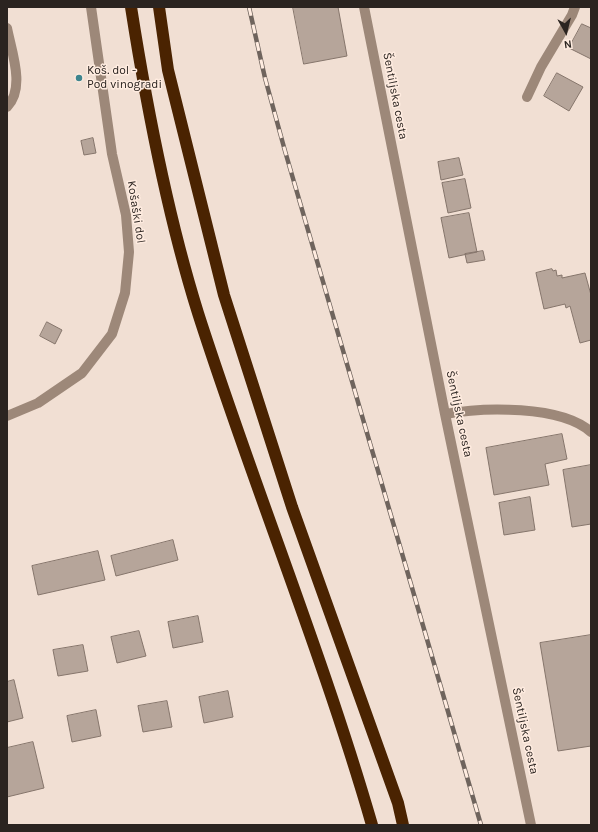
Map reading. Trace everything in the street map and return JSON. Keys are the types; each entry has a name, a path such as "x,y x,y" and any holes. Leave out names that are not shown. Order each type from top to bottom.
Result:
{"highway":[{"path":"131,7 141,72 166,190 198,311 251,469 353,760 372,825"},
{"path":"159,7 168,70 224,295 292,507 398,803 403,825"}],"street":[{"name":"Košaški dol","path":"7,416 38,403 82,373 112,334 125,293 129,252 126,215 112,154 91,7"},
{"name":"Šentiljska cesta","path":"364,7 445,414 531,825"},
{"path":"527,97 541,68 572,15 575,7"},
{"path":"7,28 17,78 16,90 11,103 7,107"},
{"path":"445,414 464,411 525,411 564,417 584,426 591,432"}],"building":[{"path":"293,7 338,7 347,56 304,64"},
{"path":"582,24 591,28 591,59 569,48"},
{"path":"557,73 583,87 569,111 544,96"},
{"path":"93,138 96,153 84,155 81,141"},
{"path":"459,158 463,175 441,180 438,162"},
{"path":"465,179 471,208 448,213 442,183"},
{"path":"469,213 477,252 449,258 441,218"},
{"path":"483,251 485,260 467,263 465,254"},
{"path":"552,269 553,271 556,270 557,276 562,275 562,278 585,273 591,295 591,340 580,343 570,306 566,308 565,304 544,309 536,273"},
{"path":"47,322 62,330 55,344 40,336"},
{"path":"562,434 567,459 545,464 549,485 494,495 486,448"},
{"path":"591,465 591,524 572,527 563,470"},
{"path":"530,497 535,530 504,535 499,503"},
{"path":"173,540 178,560 116,576 111,556"},
{"path":"98,551 105,580 38,595 32,566"},
{"path":"198,616 203,642 173,648 168,622"},
{"path":"139,631 146,656 117,663 111,637"},
{"path":"591,635 591,746 558,751 540,643"},
{"path":"83,645 88,671 58,676 53,650"},
{"path":"14,680 23,718 7,722 7,682"},
{"path":"228,691 233,717 204,723 199,697"},
{"path":"167,701 172,727 143,732 138,706"},
{"path":"96,710 101,736 72,742 67,716"},
{"path":"33,742 44,788 7,797 7,748"}],"railway":[{"path":"249,7 265,78 285,151 481,825"}],"place":[{"name":"Koš. dol - Pod vinogradi","path":"79,78"}]}
